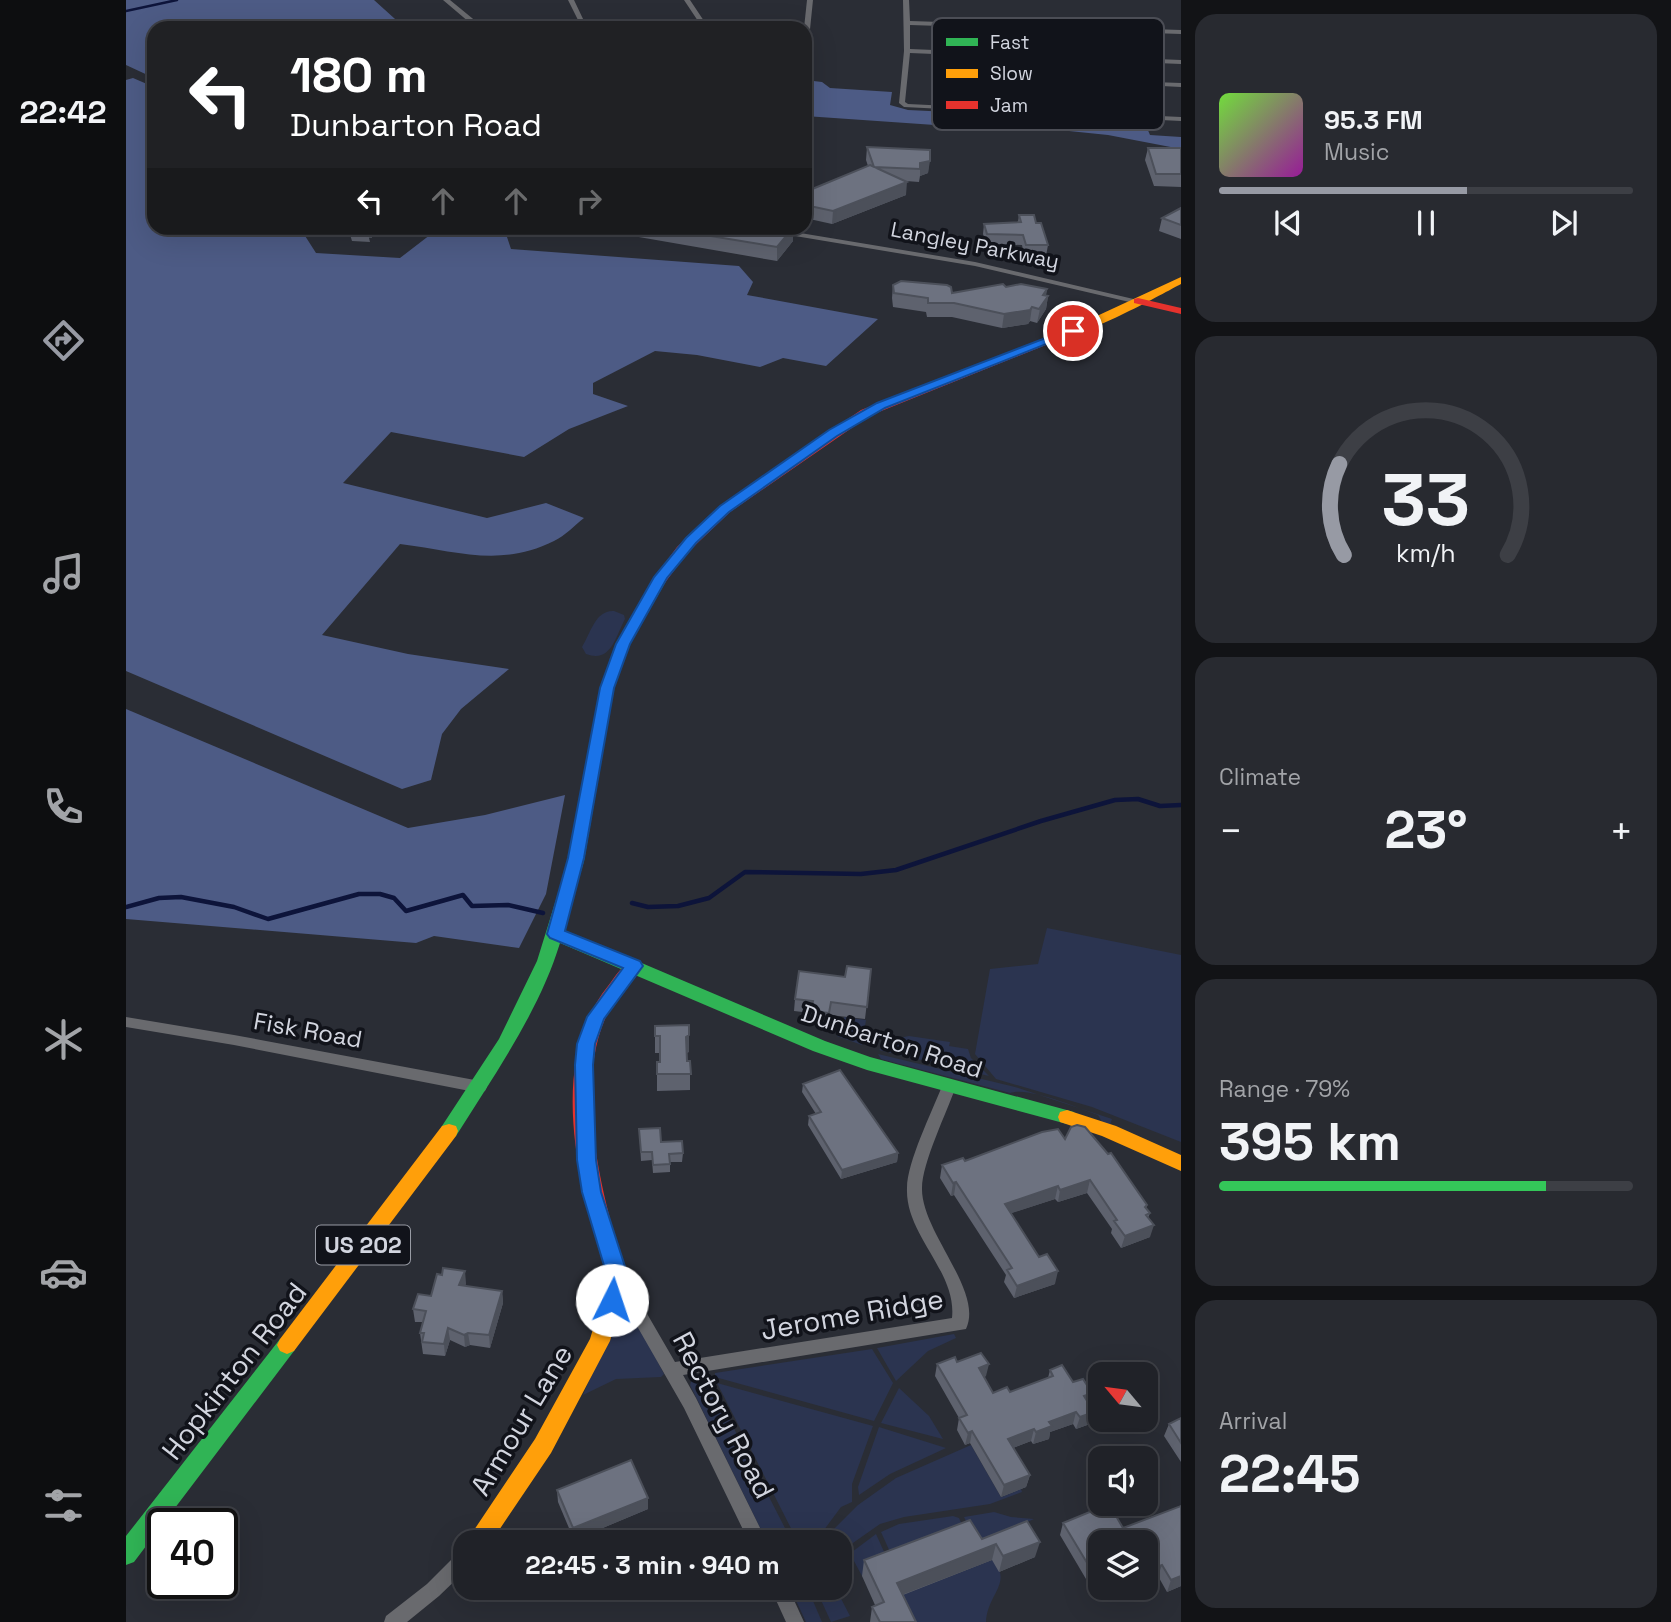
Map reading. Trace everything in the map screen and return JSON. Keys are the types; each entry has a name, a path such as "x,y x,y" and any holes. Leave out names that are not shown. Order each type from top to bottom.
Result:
{"main road":[{"name":"US 202","path":"556,934 576,858 611,675 641,609 682,550 724,509 865,413 1110,316 1181,280"},
{"name":"Langley Parkway","path":"1138,301 1181,310"},
{"name":"Dunbarton Road","path":"556,934 818,1046 1096,1126 1181,1163"},
{"name":"Hopkinton Road","path":"126,1554 399,1199 480,1087 510,1038 556,934"},
{"path":"618,1279 592,1192 587,1160 584,1065 586,1044 596,1017 634,966"},
{"name":"Armour Lane","path":"485,1530 543,1446 600,1341 618,1279"}],"street":[{"path":"446,0 472,21"},
{"path":"571,0 581,21"},
{"path":"687,0 701,21"},
{"path":"807,21 810,0"},
{"path":"906,0 907,51 902,103 906,106 932,107"},
{"path":"907,23 932,24"},
{"path":"907,51 932,52"},
{"name":"Langley Parkway","path":"801,235 975,264 1138,301"},
{"name":"Fisk Road","path":"126,1022 480,1087"},
{"name":"Jerome Ridge","path":"670,1370 960,1324 964,1311 960,1298 937,1257 916,1207 914,1185 950,1086"},
{"name":"Rectory Road","path":"618,1279 690,1403 752,1530"},
{"path":"393,1622 433,1590 453,1569"},
{"path":"785,1600 795,1622"}],"shaded area":[{"path":"126,0 374,0 397,21 147,21 147,75 126,65"},
{"path":"133,78 147,84 147,235 304,235 316,253 400,258 430,235 506,235 511,249 739,266 753,282 747,295 878,319 826,366 783,358 760,367 697,355 655,351 593,383 593,394 628,406 569,429 524,457 391,432 343,483 487,518 546,503 584,518 554,541 515,554 478,555 400,544 322,635 408,654 509,669 461,709 442,734 431,780 402,789 126,671 126,80"},
{"path":"812,81 822,82 830,88 892,92 890,105 908,110 932,111 932,125 812,116"},
{"path":"1007,130 1148,130 1150,135 1181,137 1181,149 1108,135"},
{"path":"614,611 624,615 625,619 615,641 607,652 601,655 586,654 582,647 594,623 602,614"},
{"path":"126,709 408,828 485,815 565,795 546,894 519,948 434,936 416,943 126,919"},
{"path":"1047,928 1181,955 1181,1142 1092,1107 996,1079 975,1054 990,969 1038,964"},
{"path":"844,1017 866,1020 862,1045 837,1036 838,1026 844,1025"},
{"path":"909,1036 950,1042 949,1046 968,1049 971,1058 989,1076 879,1050 894,1039"},
{"path":"878,1054 1037,1094 1010,1093 881,1059"},
{"path":"1084,1110 1112,1119 1110,1125 1102,1122 1098,1115"},
{"path":"620,1308 631,1311 664,1374 661,1377 616,1379 583,1395"},
{"path":"954,1334 956,1338 928,1351 896,1381 877,1348"},
{"path":"872,1349 893,1383 874,1421 715,1377 715,1373"},
{"path":"706,1374 786,1530 761,1530 690,1385 692,1378"},
{"path":"717,1383 873,1426 852,1484 852,1502 841,1507 824,1530 792,1530"},
{"path":"899,1388 929,1416 943,1439 881,1423"},
{"path":"879,1427 946,1448 890,1474 859,1495 858,1487"},
{"path":"971,1445 1001,1497 1021,1489 1022,1492 990,1504 904,1517 880,1524 852,1544 852,1530 833,1530 858,1505 896,1478"},
{"path":"994,1512 1034,1519 977,1544 964,1517"},
{"path":"953,1516 959,1518 967,1536 895,1563 881,1532 899,1524"},
{"path":"876,1534 890,1565 862,1576 854,1561 852,1562 852,1552"},
{"path":"992,1560 998,1568 1000,1582 987,1612 986,1622 906,1622 894,1598"},
{"path":"796,1600 813,1600 822,1622 806,1622"},
{"path":"821,1600 842,1600 850,1616 831,1622"}],"building":[{"path":"867,147 930,150 930,161 920,163 920,169 874,167"},
{"path":"1148,148 1181,148 1181,174 1156,174"},
{"path":"870,165 907,182 833,211 812,206 812,189"},
{"path":"1181,208 1181,225 1162,218"},
{"path":"1019,215 1034,215 1036,223 1041,223 1048,245 1026,245 1023,235 987,234 984,224 1021,222"},
{"path":"704,235 787,235 777,247"},
{"path":"901,281 947,285 951,287 952,293 1003,284 1006,287 1021,284 1047,289 1043,295 1048,296 1039,309 1032,307 1030,310 1004,314 954,303 928,303 928,298 894,293 893,285"},
{"path":"847,966 871,969 867,1007 831,1002 829,1013 811,1011 813,1001 795,999 799,971 845,977"},
{"path":"689,1025 689,1035 686,1037 687,1061 690,1061 691,1074 657,1074 660,1036 655,1036 655,1026"},
{"path":"840,1070 898,1153 842,1170 809,1116 821,1112 803,1084"},
{"path":"1071,1127 1085,1127 1108,1154 1111,1153 1147,1205 1145,1207 1150,1213 1146,1215 1154,1225 1125,1236 1090,1180 1060,1190 1058,1186 1005,1204 1039,1257 1047,1254 1058,1271 1017,1286 1007,1270 1012,1268 942,1165 963,1158 965,1161 1042,1132 1058,1129 1065,1139"},
{"path":"660,1128 661,1142 682,1141 683,1153 669,1154 670,1164 653,1165 652,1152 641,1152 639,1129"},
{"path":"443,1268 465,1271 459,1285 502,1291 489,1335 464,1335 448,1328 444,1344 422,1342 424,1333 420,1333 426,1311 413,1309 418,1294 431,1296 437,1274 442,1275"},
{"path":"981,1353 989,1364 979,1368 993,1393 1007,1387 1010,1392 1053,1376 1050,1370 1062,1365 1073,1382 1083,1379 1088,1387 1088,1394 1084,1396 1088,1402 1088,1414 1080,1417 1076,1412 1049,1422 1052,1426 1036,1432 1034,1429 1008,1439 1030,1475 1004,1485 972,1431 968,1433 959,1418 967,1415 937,1364 955,1357 957,1362"},
{"path":"1181,1418 1181,1443 1169,1424"},
{"path":"631,1460 648,1498 573,1528 557,1490"},
{"path":"1181,1506 1181,1576 1171,1580 1162,1565 1158,1566 1158,1530 1088,1530 1088,1564 1063,1523 1088,1513 1088,1516 1116,1516 1123,1528"},
{"path":"970,1520 982,1539 1027,1521 1040,1542 1003,1556 996,1544 897,1583 916,1622 880,1622 872,1607 884,1602 864,1560"}],"waterway":[{"path":"126,11 177,0"},
{"path":"632,903 648,907 678,906 709,898 745,872 861,874 896,870 1041,821 1115,800 1138,799 1160,806 1181,805"},
{"path":"126,907 159,898 181,897 234,907 268,919 359,894 380,894 394,898 406,911 463,895 472,906 508,905 543,913"}],"traffic: fast":[{"path":"449,1131 506,1042 546,961 576,861 607,688 623,644 659,581"},
{"path":"556,934 819,1046 867,1063 1067,1117"},
{"path":"126,1554 287,1345"}],"traffic: slow":[{"path":"1064,334 1110,316 1181,280"},
{"path":"1067,1117 1109,1131 1181,1163"},
{"path":"287,1345 449,1131"},
{"path":"485,1530 543,1446 600,1341 618,1279 613,1263"}],"traffic: jam":[{"path":"1138,301 1181,311"},
{"path":"659,581 682,550 725,509 865,413 1064,334"},
{"path":"613,1263 596,1210 589,1174 584,1128 584,1078 590,1034 596,1018 634,966"}],"route":[{"path":"612,1300 618,1279 592,1192 587,1160 584,1065 586,1044 596,1017 634,966 556,934 576,858 607,688 623,644 670,563 691,540 724,509 833,433 881,405 1073,331"}]}
